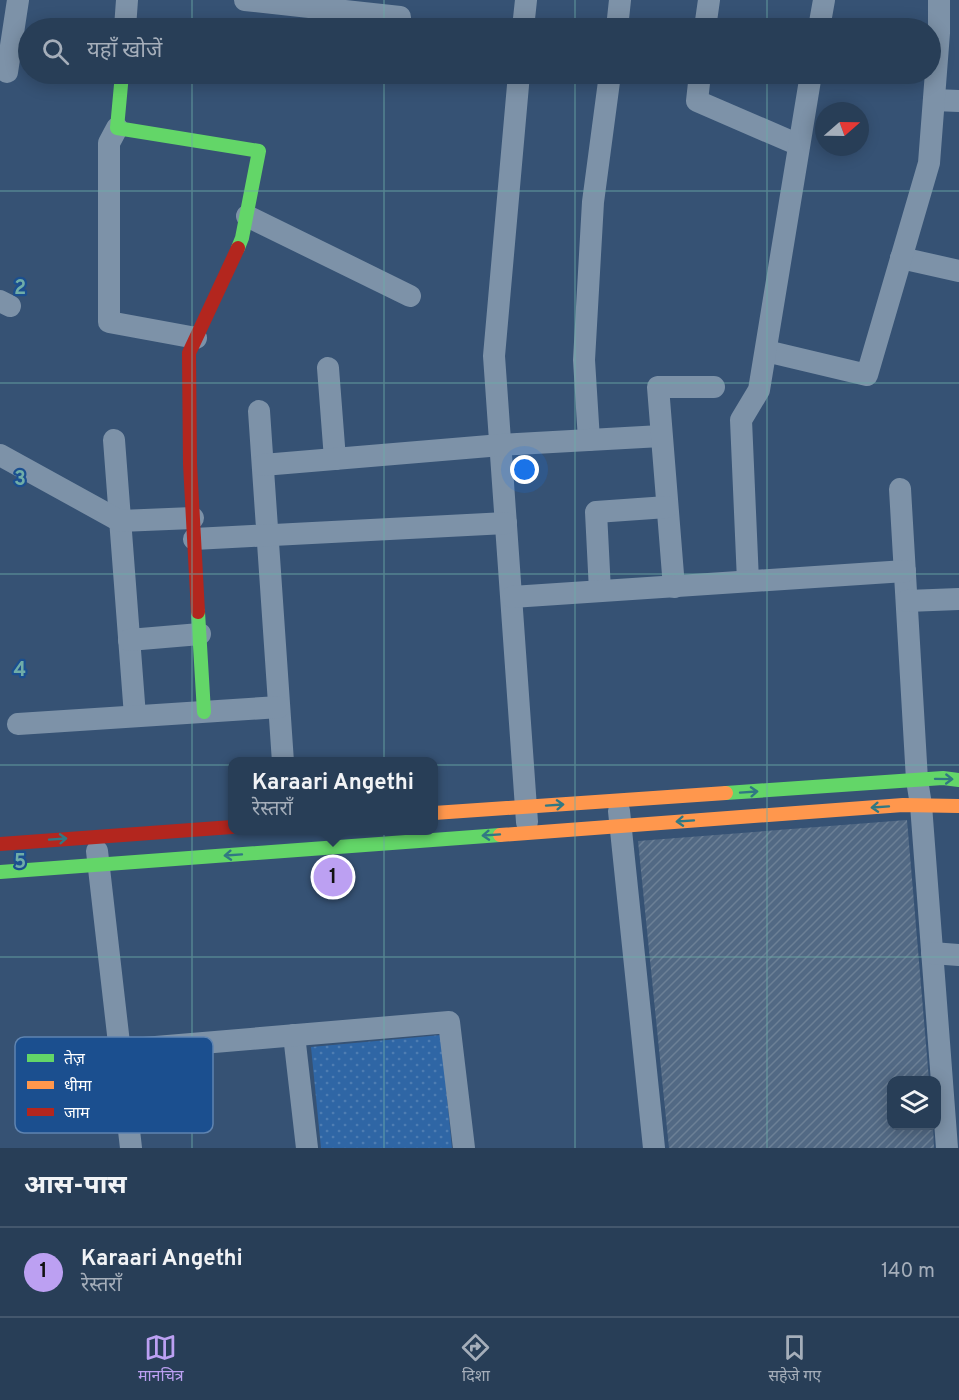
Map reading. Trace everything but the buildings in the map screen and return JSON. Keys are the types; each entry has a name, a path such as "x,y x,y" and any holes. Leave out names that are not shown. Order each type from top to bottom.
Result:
{"street":[{"path":"7,72 18,0"},
{"path":"126,18 127,0"},
{"path":"245,0 400,17"},
{"path":"524,18 526,0"},
{"path":"617,18 620,0"},
{"path":"706,18 709,0"},
{"path":"821,18 824,0"},
{"path":"939,0 939,18"},
{"path":"121,84 117,128 109,143 109,322 196,338"},
{"path":"518,84 495,356 528,832"},
{"path":"589,440 584,360 593,202 609,84"},
{"path":"699,84 697,101 799,145"},
{"path":"748,581 741,420 759,390 809,84"},
{"path":"766,351 867,375 929,163 935,84"},
{"path":"934,100 959,101"},
{"path":"117,128 259,151 242,238 189,352 190,464 204,712"},
{"path":"247,216 410,296"},
{"path":"901,258 959,271"},
{"path":"328,368 335,459"},
{"path":"674,587 658,387 714,387"},
{"path":"259,411 283,757"},
{"path":"263,465 501,445 661,436"},
{"path":"114,440 135,716"},
{"path":"0,455 120,521 268,535 506,523"},
{"path":"900,489 917,780 921,805 947,1148"},
{"path":"600,591 596,512 667,507"},
{"path":"512,597 905,571"},
{"path":"907,601 959,598"},
{"path":"129,640 200,634"},
{"path":"18,724 279,706"},
{"path":"438,813 943,778 959,780"},
{"path":"618,800 654,1148"},
{"path":"0,872 99,865 288,841 528,832 903,805 959,806"},
{"path":"0,844 228,827"},
{"path":"95,837 119,1037"},
{"path":"932,953 959,955"},
{"path":"213,1042 449,1022 464,1148"},
{"path":"294,1035 307,1148"},
{"path":"129,1133 131,1148"}],"shaded area":[{"path":"441,1035 452,1148 321,1148 311,1047"}],"traffic: fast":[{"path":"121,84 117,128 259,151 238,248"},
{"path":"198,612 204,712"},
{"path":"726,793 943,778 959,780"},
{"path":"0,872 500,835"}],"traffic: slow":[{"path":"438,813 726,793"},
{"path":"500,835 903,805 959,806"}],"traffic: jam":[{"path":"198,612 190,464 189,353 238,248"},
{"path":"0,844 228,827"}],"place":[{"name":"Karaari Angethi","path":"333,877"}]}
